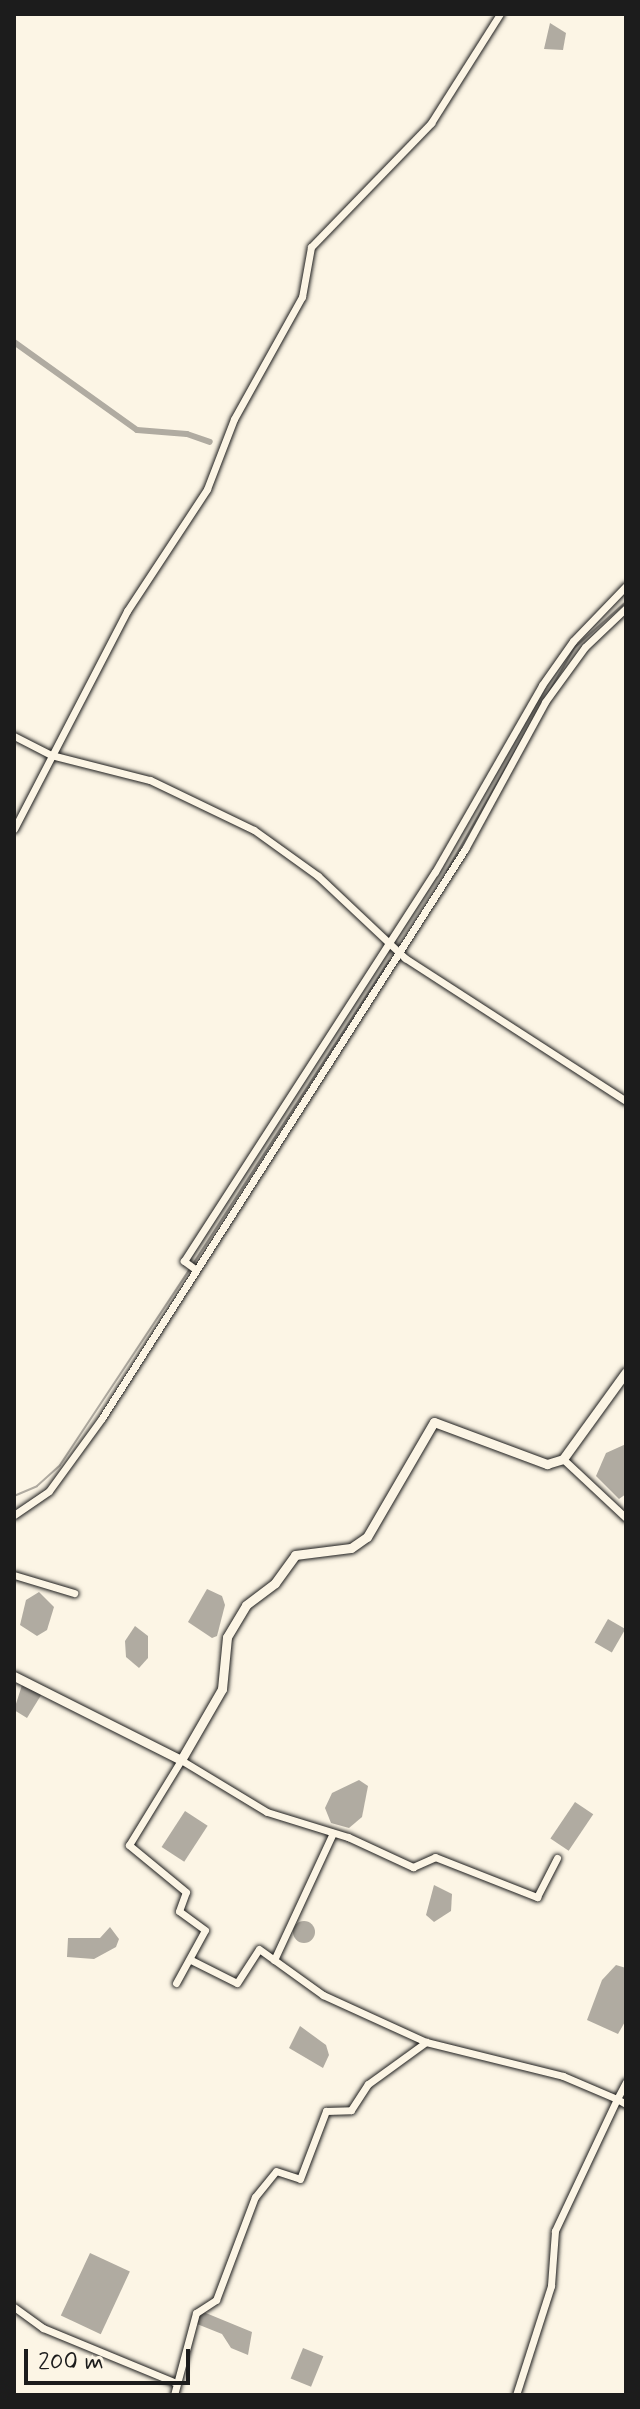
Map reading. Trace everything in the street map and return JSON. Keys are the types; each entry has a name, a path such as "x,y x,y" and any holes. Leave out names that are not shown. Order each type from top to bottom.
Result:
{"main road":[{"path":"14,1676 181,1760 222,1689 227,1637 246,1605 275,1583 295,1555 351,1548 367,1537 434,1422 535,1462 563,1459 626,1372"}],"street":[{"path":"14,829 127,611 207,489 234,419 302,297 311,247 431,123 500,14"},
{"path":"191,1266 395,948 542,685 573,641 626,586"},
{"path":"14,1515 49,1491 395,948 465,849 545,702 585,647 626,608"},
{"path":"14,736 51,755 150,780 254,830 318,876 395,948 529,1042 626,1101"},
{"path":"563,1459 626,1518"},
{"path":"14,1575 74,1593"},
{"path":"176,1983 205,1930 179,1911 186,1892 129,1845 181,1760 260,1808 333,1833 413,1867 429,1858 445,1860 534,1897 540,1895 557,1858"},
{"path":"274,1960 333,1833"},
{"path":"191,1960 237,1983 256,1950 323,1995 426,2042 563,2076 626,2104"},
{"path":"174,2395 174,2382 196,2313 216,2300 255,2197 276,2171 300,2179 326,2111 351,2110 368,2084 426,2042"},
{"path":"516,2395 551,2286 555,2231 626,2082"},
{"path":"14,2307 43,2328 174,2382"}],"shaded area":[{"path":"550,23 566,33 563,50 544,49"},
{"path":"626,1444 626,1494 619,1499 596,1476 606,1453"},
{"path":"207,1589 222,1596 225,1605 217,1636 212,1638 188,1622"},
{"path":"39,1592 54,1607 47,1630 37,1636 20,1625 26,1600"},
{"path":"608,1619 625,1629 612,1652 594,1642"},
{"path":"135,1626 148,1636 148,1658 139,1668 126,1657 125,1641"},
{"path":"23,1682 43,1692 27,1718 14,1710"},
{"path":"359,1780 368,1786 362,1817 349,1828 331,1823 325,1808 332,1793"},
{"path":"575,1802 593,1814 569,1851 550,1838"},
{"path":"185,1811 208,1826 184,1862 162,1847"},
{"path":"434,1885 452,1894 451,1911 434,1922 426,1915"},
{"path":"304,1921 312,1924 315,1932 312,1940 304,1943 296,1940 293,1932 296,1924"},
{"path":"110,1927 119,1939 116,1947 94,1959 67,1957 68,1938 100,1938"},
{"path":"616,1965 626,1968 626,2020 618,2034 587,2020 602,1980"},
{"path":"300,2026 326,2045 329,2055 323,2068 289,2048"},
{"path":"90,2253 130,2272 101,2334 61,2316"},
{"path":"201,2311 252,2332 248,2355 231,2348 222,2334 197,2324"},
{"path":"303,2348 323,2356 311,2387 291,2379"}],"waterway":[{"path":"14,342 137,430 187,434 210,442"},
{"path":"447,871 574,648 626,602"},
{"path":"193,1264 389,961"},
{"path":"14,1496 37,1486 60,1465 189,1270"}]}
